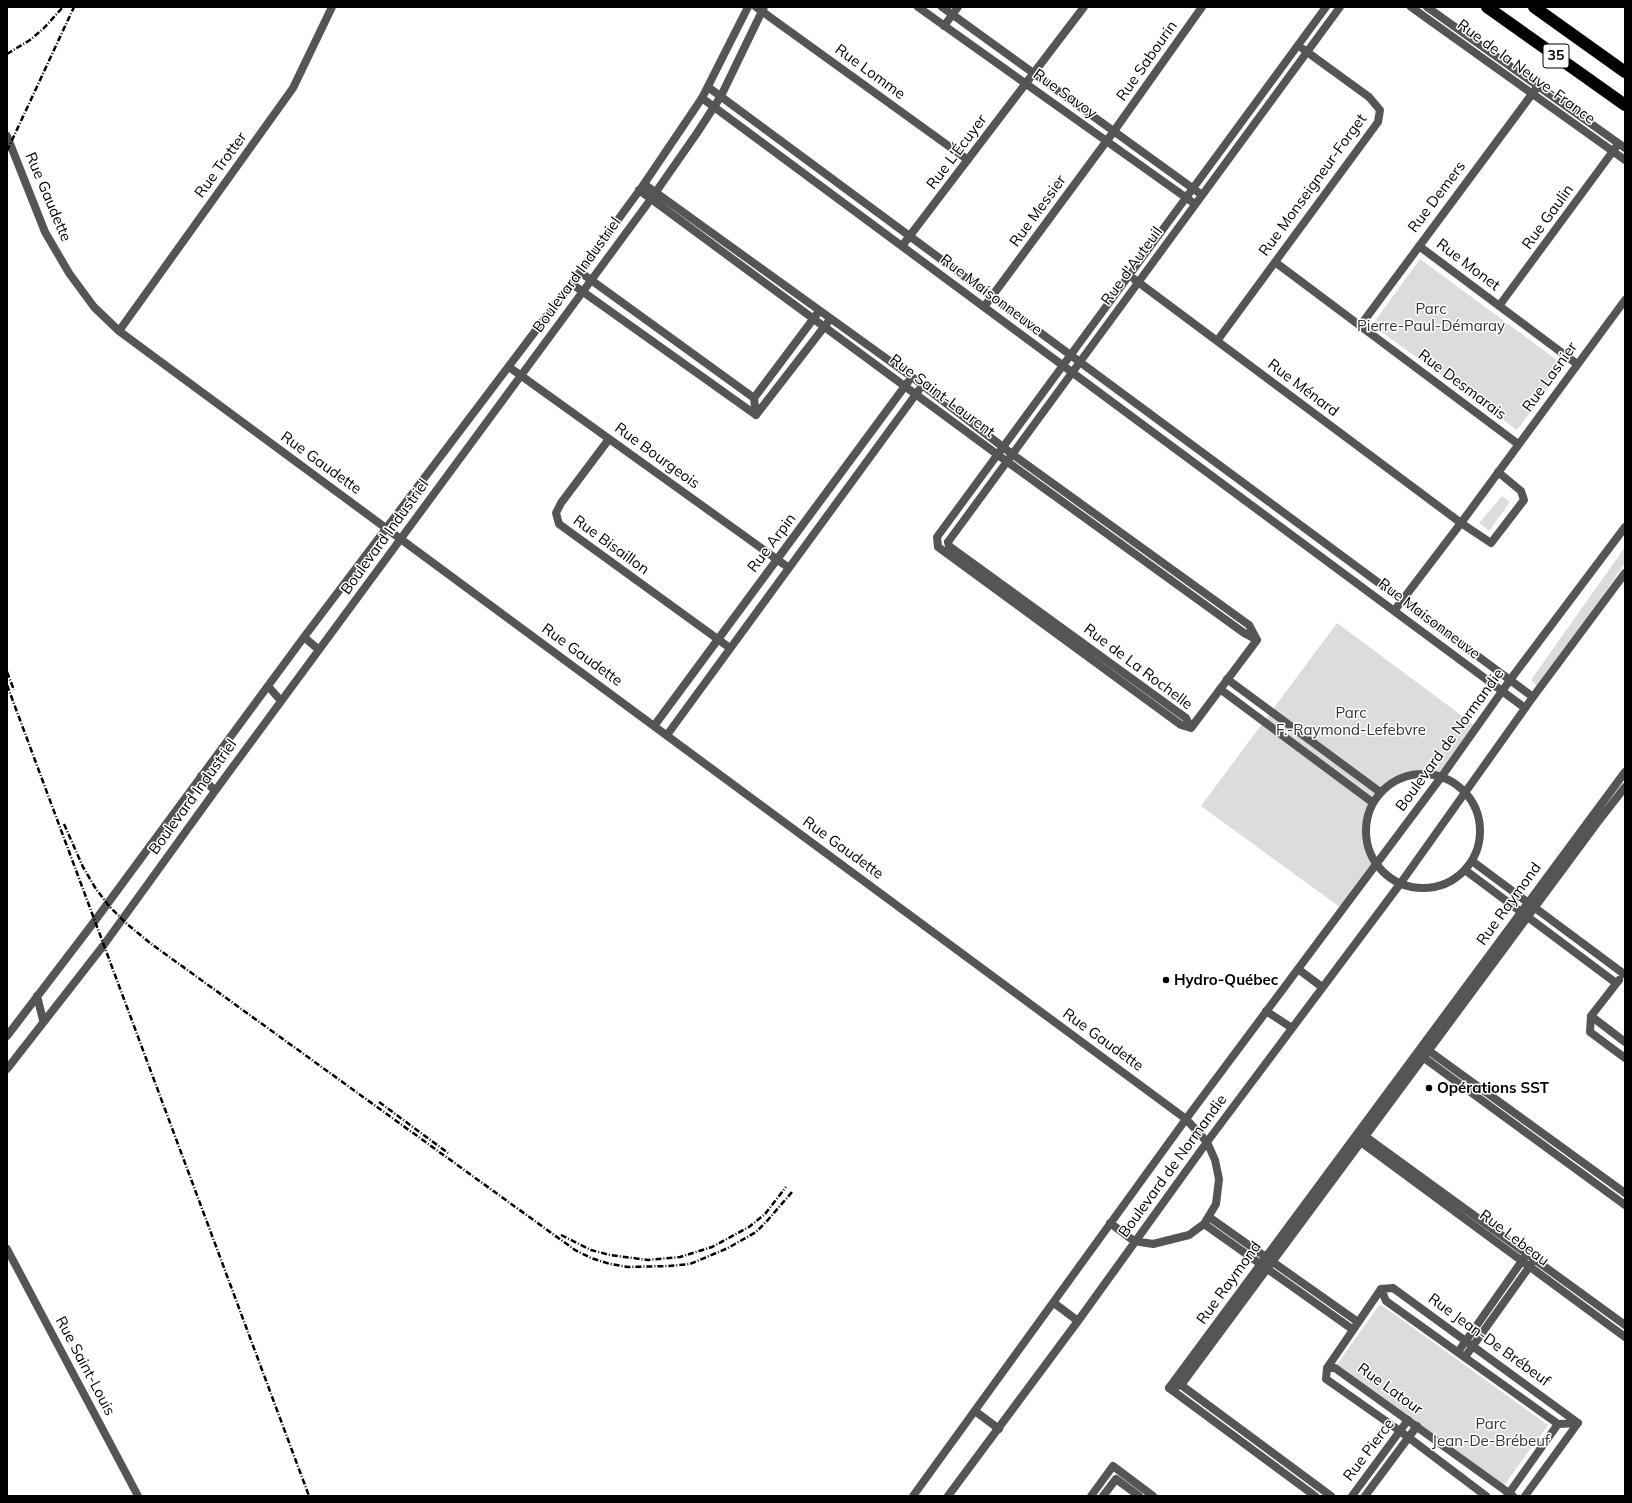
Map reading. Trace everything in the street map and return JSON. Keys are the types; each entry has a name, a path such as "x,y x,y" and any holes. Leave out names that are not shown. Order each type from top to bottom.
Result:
{"highway":[{"name":"35","path":"1487,7 1625,105"},
{"name":"35","path":"1534,7 1625,72"}],"street":[{"name":"Rue Trotter","path":"119,331 293,88 332,7"},
{"name":"Boulevard Industriel","path":"7,1036 94,922 304,637 572,284 702,98 748,7"},
{"name":"Rue Savoy","path":"918,7 1195,204"},
{"name":"Rue Savoy","path":"942,7 1202,195"},
{"path":"944,26 958,7"},
{"path":"1034,74 1084,7"},
{"name":"Rue Sabourin","path":"1114,131 1202,7"},
{"name":"Rue d'Auteuil","path":"937,541 1003,447 1326,7"},
{"name":"Rue d'Auteuil","path":"948,542 1340,7"},
{"name":"Rue de la Neuve-France","path":"1411,7 1625,160"},
{"name":"Rue de la Neuve-France","path":"1427,7 1622,146"},
{"name":"Boulevard Industriel","path":"7,1069 43,1020 103,946 215,791 653,195 721,96 761,8"},
{"name":"Rue Lomme","path":"761,8 968,160"},
{"name":"Rue Monseigneur-Forget","path":"1217,341 1378,122 1380,110 1369,97 1298,45"},
{"name":"Rue L'Écuyer","path":"902,246 1034,74"},
{"name":"Rue Demers","path":"1360,326 1538,86"},
{"name":"Rue Maisonneuve","path":"708,87 1533,697"},
{"name":"Rue Maisonneuve","path":"702,98 1526,708"},
{"name":"Rue Messier","path":"984,307 1114,131"},
{"name":"Rue Gaudette","path":"7,136 45,232 69,273 94,307 119,331 1186,1119 1207,1142"},
{"name":"Rue Gaulin","path":"1499,306 1613,152 1622,146"},
{"path":"816,182 824,172"},
{"name":"Rue Saint-Laurent","path":"641,187 749,259 923,385 1012,454 1249,625 1257,640"},
{"name":"Rue Saint-Laurent","path":"653,195 743,266 905,386 1244,633 1257,640"},
{"name":"Rue Monet","path":"1419,246 1577,364"},
{"path":"743,266 749,259"},
{"name":"Rue Desmarais","path":"1275,262 1518,444"},
{"path":"580,272 754,398"},
{"name":"Rue Ménard","path":"1129,275 1461,523"},
{"path":"572,284 756,415"},
{"name":"Rue Lasnier","path":"1394,611 1461,523 1625,300"},
{"path":"756,415 754,398 820,310"},
{"path":"756,415 831,318"},
{"path":"677,359 685,348"},
{"name":"Rue Bourgeois","path":"509,368 789,568"},
{"name":"Rue Arpin","path":"654,726 912,377"},
{"name":"Rue Arpin","path":"667,735 923,385"},
{"path":"1149,429 1157,419"},
{"name":"Rue Bisaillon","path":"609,439 561,503 556,513 559,524 730,648"},
{"path":"1461,523 1491,543 1524,500 1521,492 1498,472"},
{"path":"1230,490 1238,478"},
{"name":"Boulevard de Normandie","path":"913,1496 1186,1119 1442,776 1510,680 1625,528"},
{"path":"1126,547 1131,540"},
{"path":"937,541 948,542"},
{"name":"Rue de La Rochelle","path":"937,541 941,550 1186,718 1192,728"},
{"name":"Rue de La Rochelle","path":"948,542 949,546 1181,725 1192,728"},
{"path":"1316,553 1324,542"},
{"name":"Boulevard de Normandie","path":"948,1496 999,1429 1207,1142 1400,884 1533,697 1625,573"},
{"path":"304,637 319,650"},
{"path":"1257,640 1227,679 1380,792"},
{"name":"Rue de La Rochelle","path":"1192,728 1227,679"},
{"path":"268,686 281,701"},
{"path":"1220,689 1372,802"},
{"path":"1327,768 1334,758"},
{"name":"Rue Raymond","path":"1169,1388 1266,1263 1524,914 1534,907 1625,772"},
{"path":"1425,773 1442,776 1453,782 1466,793 1476,809 1480,820 1477,850 1472,861 1465,870 1455,879 1444,884 1433,888 1416,888 1400,884 1387,876 1376,864 1368,850 1365,834 1367,818 1372,802 1380,792 1393,782 1408,775 1425,773"},
{"path":"201,776 215,791"},
{"name":"Rue Raymond","path":"1524,914 1527,902 1593,821 1625,787"},
{"path":"1472,861 1625,973 1591,1016 1590,1032 1625,1058"},
{"path":"1465,870 1616,983"},
{"path":"1298,969 1322,987"},
{"path":"37,996 43,1020"},
{"path":"1266,1011 1292,1028"},
{"path":"1591,1016 1625,1042"},
{"path":"1423,1052 1506,1107 1625,1193"},
{"path":"1423,1052 1500,1114 1625,1205"},
{"path":"1500,1114 1506,1107"},
{"name":"Rue Lebeau","path":"1360,1137 1442,1197 1527,1254 1625,1325"},
{"path":"1110,1223 1134,1241 1153,1244 1189,1235 1207,1221 1216,1204 1219,1179 1215,1160 1207,1142"},
{"path":"1591,1180 1596,1172"},
{"name":"Rue Lebeau","path":"1442,1197 1529,1267 1625,1337"},
{"path":"1207,1221 1266,1263 1352,1329"},
{"name":"Rue Saint-Louis","path":"7,1249 138,1496"},
{"path":"1458,1352 1527,1254"},
{"path":"1465,1357 1535,1260"},
{"path":"1266,1263 1358,1322"},
{"name":"Rue Raymond","path":"1181,1385 1266,1263"},
{"name":"Rue Jean-De Brébeuf","path":"1558,1424 1386,1301 1381,1289 1393,1288 1578,1422"},
{"path":"1326,1368 1381,1289"},
{"path":"1572,1298 1578,1291"},
{"path":"1054,1303 1078,1321"},
{"name":"Rue Latour","path":"1486,1496 1400,1431 1326,1379 1326,1368 1335,1368 1417,1426 1510,1495"},
{"path":"1169,1388 1181,1385 1331,1496"},
{"path":"1169,1388 1315,1496"},
{"path":"974,1411 999,1429"},
{"name":"Rue Pierce","path":"1352,1496 1408,1420"},
{"path":"1510,1495 1558,1424 1578,1422"},
{"path":"1525,1496 1578,1422"},
{"name":"Rue Pierce","path":"1365,1496 1417,1426"},
{"path":"1258,1455 1264,1447"},
{"path":"1113,1466 1116,1479 1139,1496"},
{"path":"1091,1496 1113,1466"},
{"path":"1113,1466 1153,1496"},
{"path":"1103,1496 1116,1479"}],"green space":[{"name":"Parc Pierre-Paul-Démaray","path":"1420,259 1565,366 1517,430 1372,325"},
{"path":"1502,496 1510,502 1489,531 1479,523"},
{"path":"1625,547 1625,563 1540,689 1531,680"},
{"name":"Parc F.-Raymond-Lefebvre","path":"1337,623 1477,727 1442,775 1415,771 1395,778 1375,794 1366,818 1367,840 1370,853 1375,862 1341,908 1201,806"},
{"name":"Parc Jean-De-Brébeuf","path":"1380,1304 1548,1425 1502,1488 1335,1367"}],"railway":[{"path":"7,54 30,40 44,28 63,7"},
{"path":"7,151 74,7"},
{"path":"7,672 14,690"},
{"path":"7,685 309,1496"},
{"path":"64,824 83,867 96,889 109,906 127,924 150,943 575,1250 591,1258 610,1264 628,1267 690,1264 728,1248 756,1232 792,1192"},
{"path":"379,1102 448,1153"},
{"path":"561,1235 591,1250 610,1255 648,1260 680,1257 712,1247 749,1227 765,1214 786,1187"}],"place":[{"name":"Hydro-Québec","path":"1166,980"},
{"name":"Opérations SST","path":"1429,1088"}]}
